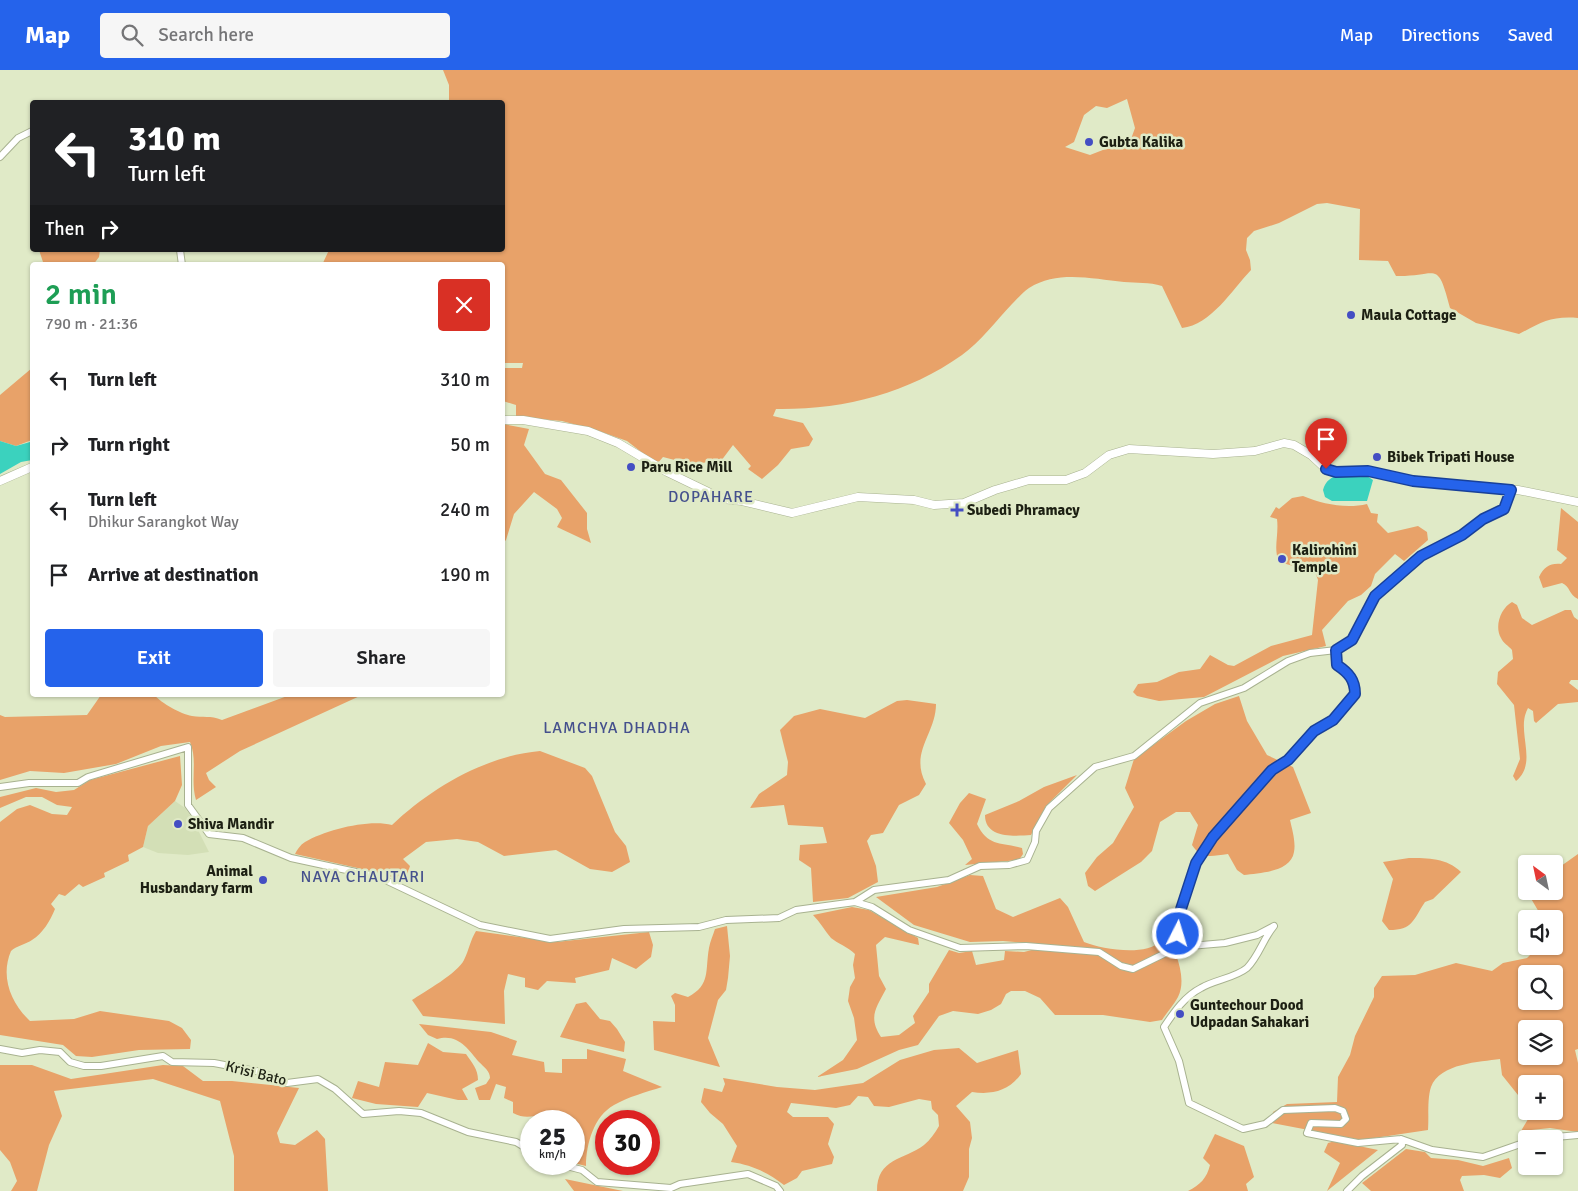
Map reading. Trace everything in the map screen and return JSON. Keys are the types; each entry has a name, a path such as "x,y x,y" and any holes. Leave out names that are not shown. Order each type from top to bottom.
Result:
{"street":[{"path":"0,157 18,138 30,132"},
{"path":"505,420 523,420 588,430 618,443 667,472 724,499 742,501 792,513 858,497 914,500 934,505 964,503 994,490 1029,480 1066,480 1085,473 1109,455 1129,449 1213,454 1255,451 1284,443 1294,445 1310,455 1326,469 1336,472 1368,471 1413,481 1511,490 1578,502"},
{"path":"0,481 30,468"},
{"path":"855,902 874,890 949,880 980,866 1008,866 1027,860 1035,842 1036,831 1049,808 1095,767 1134,756 1200,703 1244,688 1288,661 1310,653 1336,650 1352,640 1375,596 1421,556 1462,535 1483,519 1504,509 1511,490"},
{"path":"1178,947 1180,912 1196,863 1213,837 1272,770 1288,760 1314,731 1333,720 1355,694 1355,683 1347,672 1337,665 1336,650"},
{"path":"0,787 28,783 78,783 88,777 188,747 188,805 209,834 243,838 291,858 380,877 480,925 550,939 624,929 699,927 726,920 779,918 796,910 855,902 872,906 910,930 960,948 1026,946 1100,952 1121,966 1133,969 1178,947 1225,943 1257,934 1274,926 1265,936 1256,955 1246,969 1200,988 1179,1006 1164,1027 1179,1061 1189,1103 1243,1129 1265,1124 1283,1110 1335,1108 1343,1112 1346,1119 1340,1124 1311,1123 1307,1133 1358,1143 1400,1139 1432,1150 1483,1157 1518,1145"},
{"name":"Krisi Bato","path":"0,1049 22,1054 40,1050 60,1052 70,1062 84,1066 102,1066 163,1056 172,1062 214,1063 261,1072 287,1083 318,1079 335,1089 363,1114 399,1111 421,1113 468,1132 520,1144"},
{"path":"1563,1136 1578,1135"},
{"path":"1347,1191 1362,1176 1402,1145 1400,1139"},
{"path":"585,1172 597,1182 671,1188 680,1184 748,1174 776,1186 780,1191"}],"shaded area":[{"path":"443,70 1578,70 1578,318 1554,319 1519,334 1476,323 1450,308 1446,292 1438,276 1428,273 1396,276 1388,261 1359,260 1360,209 1327,203 1317,204 1279,223 1254,231 1247,238 1246,250 1251,270 1212,314 1193,325 1182,328 1162,286 1148,283 1075,277 1063,277 1040,282 1027,290 1012,304 969,350 941,369 919,380 873,397 849,403 801,409 776,409 773,416 803,423 813,439 809,446 791,449 778,465 762,479 748,469 751,466 733,445 721,461 690,464 663,457 657,464 627,441 599,431 562,421 516,417 516,405 505,402 505,368 522,368 523,363 505,363 505,262 323,262 328,252 505,252 505,100 449,100 449,85","holes":["1127,99 1135,128 1131,139 1090,155 1065,147 1074,142 1084,115 1096,106 1107,108"]},
{"path":"40,252 100,252 95,262 43,262"},
{"path":"30,370 30,441 16,446 0,441 0,395"},
{"path":"505,424 529,429 524,445 545,474 561,480 587,513 587,529 591,543 557,527 562,518 557,509 534,492 514,514 506,540"},
{"path":"1303,496 1334,505 1351,506 1367,504 1371,513 1378,514 1377,522 1388,533 1418,526 1427,532 1428,540 1404,561 1395,554 1375,574 1371,586 1361,595 1348,601 1322,630 1326,646 1283,656 1204,697 1159,701 1137,696 1133,692 1138,684 1157,682 1179,672 1200,669 1210,655 1228,665 1234,666 1271,646 1312,635 1318,580 1315,572 1279,562 1276,552 1277,519 1270,517 1276,507 1279,509 1292,498"},
{"path":"1561,508 1578,522 1578,599 1562,583 1543,588 1539,577 1548,566 1561,564 1567,558 1557,550"},
{"path":"1512,602 1517,605 1522,618 1532,625 1565,610 1571,610 1574,617 1578,620 1578,680 1571,680 1569,683 1578,690 1578,702 1558,704 1536,723 1533,711 1528,708 1524,726 1526,765 1523,773 1516,781 1513,776 1520,759 1514,705 1497,684 1498,672 1513,659 1512,650 1502,640 1498,628 1502,613"},
{"path":"1239,696 1247,721 1267,755 1293,767 1311,813 1290,820 1294,836 1292,859 1281,868 1244,875 1237,870 1228,854 1207,856 1199,853 1192,845 1198,825 1190,812 1176,812 1160,822 1152,851 1141,862 1095,891 1088,886 1085,873 1097,857 1113,843 1134,807 1125,788 1134,759 1186,721 1215,704"},
{"path":"100,697 156,697 166,705 182,713 222,720 285,697 358,697 240,751 206,773 209,780 216,787 196,800 194,793 193,756 190,742 161,746 116,764 64,773 30,771 0,780 0,715 5,717 87,715"},
{"path":"907,700 936,704 935,715 920,762 926,784 919,795 899,805 883,833 871,835 867,841 876,866 878,882 848,898 813,902 811,868 799,860 800,845 827,843 823,827 788,825 784,805 750,808 759,794 787,775 788,762 780,730 794,716 820,709 865,718 897,701"},
{"path":"540,751 585,768 592,776 615,832 626,846 630,862 612,872 590,869 556,850 504,856 478,842 457,839 426,842 403,859 410,866 405,882 380,873 295,854 305,842 324,833 371,823 392,825 407,811 460,776 499,759"},
{"path":"180,756 182,785 175,801 148,826 143,847 128,855 129,861 104,873 105,877 83,887 79,884 65,896 59,894 51,904 55,909 51,918 40,934 11,951 8,961 7,980 17,1006 30,1021 74,1019 100,1011 169,1021 182,1028 191,1040 190,1049 139,1050 92,1057 76,1056 63,1045 0,1035 0,822 17,809 30,805 52,814 67,815 72,807 57,805 42,797 26,797 0,808 0,797 36,788 56,792 74,790 90,780"},
{"path":"1077,775 1046,806 1031,835 1002,834 995,832 986,823 985,815 1019,801 1044,787"},
{"path":"969,793 986,799 977,824 981,831 991,840 1022,848 1023,854 1019,860 965,865 972,859 963,840 949,823 960,803"},
{"path":"175,801 185,808 192,818 209,852 188,855 158,853 143,847 148,826"},
{"path":"1578,854 1578,1049 1575,1050 1578,1063 1578,1132 1550,1128 1522,1130 1527,1120 1563,1120 1563,1075 1518,1075 1518,1095 1502,1075 1500,1059 1461,1065 1443,1073 1436,1079 1430,1092 1428,1130 1361,1140 1272,1123 1273,1112 1287,1104 1337,1102 1338,1077 1350,1055 1355,1036 1374,997 1374,988 1382,976 1415,975 1456,963 1492,971 1503,963 1527,958 1530,955 1563,955 1563,910 1538,910 1532,900 1563,900 1563,865"},
{"path":"1409,858 1443,861 1456,867 1461,872 1433,899 1425,902 1412,923 1397,930 1389,930 1382,921 1393,879 1383,862"},
{"path":"970,875 983,876 996,909 1013,917 1060,898 1068,907 1084,942 1092,945 1123,950 1145,949 1161,941 1167,931 1181,972 1181,989 1178,997 1162,1020 1150,1022 1103,1015 1055,1015 1040,998 1025,991 1011,991 1006,994 1001,1004 991,1010 978,1014 953,1011 939,1016 918,1045 899,1050 857,1069 817,1077 843,1060 857,1040 854,1018 848,1001 850,987 855,978 853,965 855,954 831,938 813,915 852,907 869,910 918,938 919,945 885,937 876,945 879,976 886,989 874,1018 881,1037 899,1035 915,1023 913,1016 929,992 929,984 949,950 959,953 972,951 976,965 1004,960 1005,951 1024,952 1051,945 1003,941 970,942 914,925 876,897 937,887"},
{"path":"727,926 730,956 726,990 718,1000 708,1038 720,1067 654,1050 653,1021 675,1022 675,1005 671,996 675,993 688,997 704,982 709,948 715,929"},
{"path":"476,931 556,942 649,932 653,945 651,957 636,969 612,958 609,970 575,978 576,983 547,981 538,990 525,987 525,978 508,974 504,991 505,1024 423,1016 412,1000 461,965"},
{"path":"586,1002 600,1019 610,1021 617,1029 625,1042 624,1052 560,1037 576,1004"},
{"path":"419,1024 491,1032 517,1041 512,1055 544,1062 545,1072 562,1073 562,1059 587,1059 587,1049 626,1059 623,1071 662,1087 625,1100 607,1110 595,1110 595,1125 586,1158 586,1166 585,1110 520,1110 520,1115 518,1115 513,1113 513,1102 504,1098 506,1087 496,1084 490,1100 479,1100 475,1088 486,1084 490,1078 486,1069 457,1040 451,1038 437,1039 428,1035"},
{"path":"428,1043 443,1052 466,1054 476,1069 478,1076 478,1080 462,1089 468,1100 458,1100 427,1093 418,1107 376,1104 352,1098 358,1081 379,1087 385,1062 418,1065"},
{"path":"959,1048 977,1063 1018,1050 1021,1074 1011,1084 1000,1090 986,1093 972,1092 956,1106 970,1122 972,1138 969,1149 969,1177 963,1191 877,1191 878,1180 887,1166 924,1145 939,1126 938,1115 932,1109 931,1101 919,1099 889,1107 874,1106 868,1097 858,1096 850,1105 836,1108 791,1103 787,1112 793,1117 828,1117 834,1124 828,1144 834,1157 832,1164 802,1171 797,1178 784,1185 772,1176 759,1170 731,1162 737,1146 723,1124 701,1102 704,1088 722,1092 725,1084 723,1078 777,1087 815,1090 863,1083 900,1060 934,1050"},
{"path":"0,1065 32,1065 71,1079 163,1065 183,1066 203,1081 232,1081 299,1088 277,1133 280,1143 295,1145 317,1130 325,1139 328,1191 234,1191 234,1156 220,1101 153,1079 54,1091 62,1116 49,1145 37,1191 11,1191 17,1181 10,1162 0,1150"},
{"path":"1215,1134 1244,1146 1254,1177 1246,1184 1248,1191 1188,1191 1199,1184 1207,1174 1210,1165 1203,1158"},
{"path":"1335,1141 1378,1150 1327,1191 1340,1163 1324,1152 1328,1143"},
{"path":"1406,1149 1425,1152 1431,1158 1458,1160 1483,1166 1509,1158 1512,1168 1500,1178 1484,1175 1462,1176 1460,1180 1464,1191 1371,1191 1362,1183"},
{"path":"565,1179 618,1190 623,1191 574,1191"}],"water":[{"path":"0,441 16,446 30,442 30,460 21,462 0,474"},
{"path":"1345,474 1364,474 1373,480 1367,501 1332,501 1325,497 1323,490 1329,480 1334,477"}],"place":[{"name":"Gubta Kalika","path":"1089,142"},
{"name":"Maula Cottage","path":"1351,315"},
{"name":"Bibek Tripati House","path":"1377,457"},
{"name":"Paru Rice Mill","path":"631,467"},
{"name":"Subedi Phramacy","path":"957,510"},
{"name":"Kalirohini Temple","path":"1282,559"},
{"name":"Shiva Mandir","path":"178,824"},
{"name":"Animal Husbandary farm","path":"263,880"},
{"name":"Guntechour Dood Udpadan Sahakari","path":"1180,1014"}],"district":[{"name":"DOPAHARE","path":"711,497"},
{"name":"LAMCHYA DHADHA","path":"617,728"},
{"name":"NAYA CHAUTARI","path":"363,877"}],"route":[{"path":"1178,934 1180,912 1196,863 1213,837 1272,770 1288,760 1314,731 1333,720 1355,694 1355,683 1347,672 1337,665 1336,650 1352,640 1375,596 1421,556 1462,535 1483,519 1504,509 1511,490 1413,481 1368,471 1336,472 1326,469"}]}
